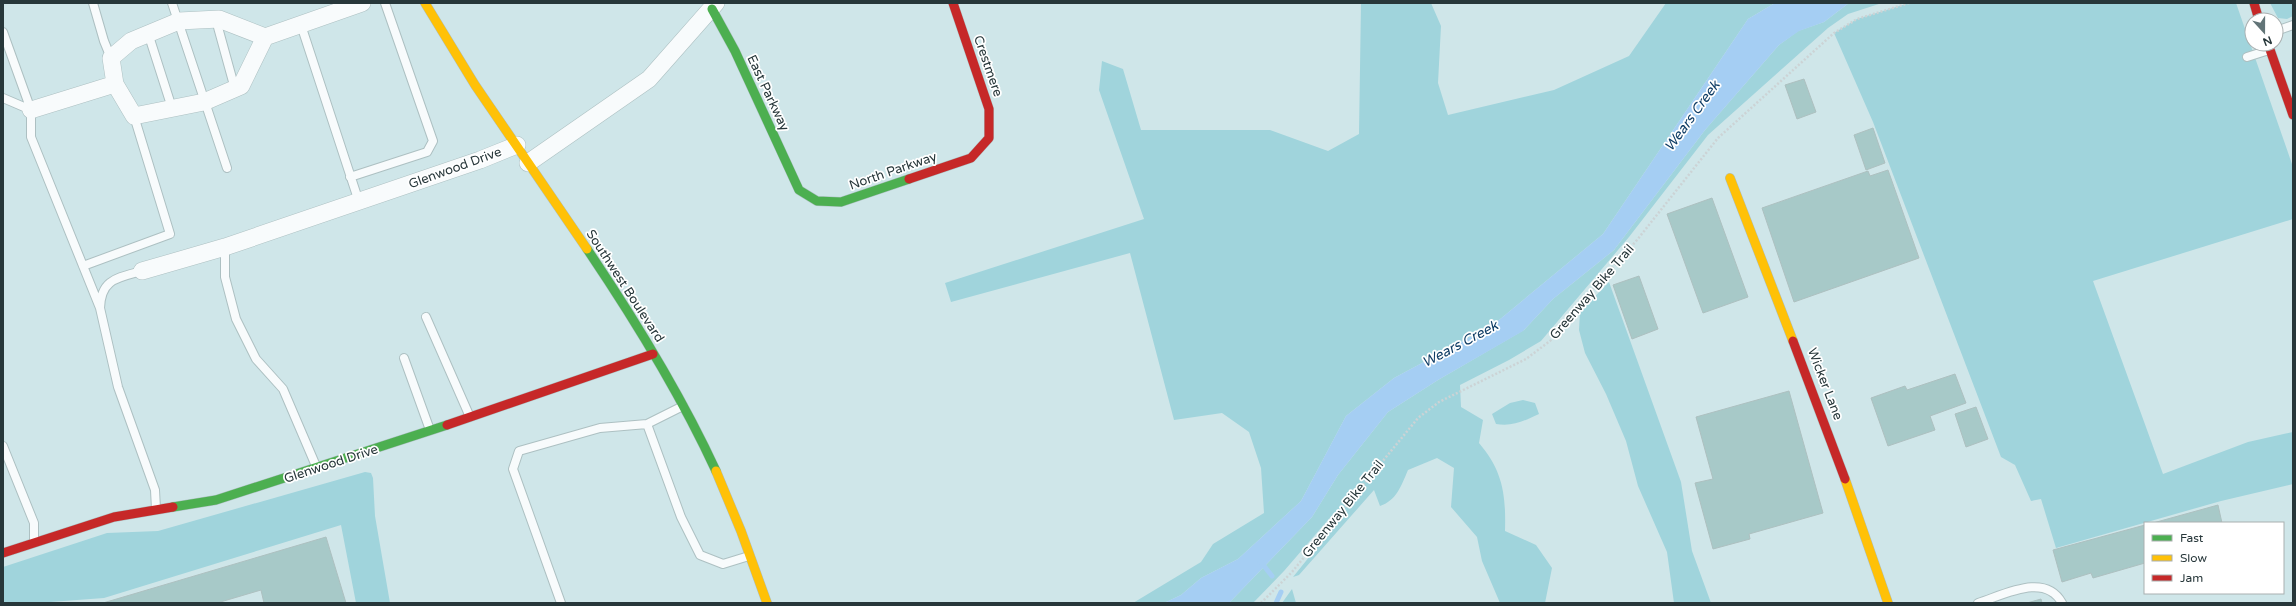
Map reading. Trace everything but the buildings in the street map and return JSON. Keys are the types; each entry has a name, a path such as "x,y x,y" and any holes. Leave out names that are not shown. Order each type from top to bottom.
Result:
{"street":[{"path":"265,37 241,86 204,102 134,116 115,84 111,58 131,41 179,21 216,20 265,37 362,3"},
{"name":"Southwest Boulevard","path":"425,3 457,60 637,324 683,406 738,520 767,603"},
{"name":"Crestmere","path":"953,3 989,109 989,138"},
{"path":"528,163 649,79 714,6"},
{"name":"East Parkway","path":"714,6 799,190"},
{"path":"2271,52 2290,93 2293,115"},
{"path":"31,110 115,84"},
{"name":"North Parkway","path":"799,190 817,201 841,202 971,158 989,138"},
{"name":"Glenwood Drive","path":"142,271 225,247 359,202 480,160 516,145"},
{"name":"Wicker Lane","path":"1730,178 1830,432 1888,603"},
{"name":"Glenwood Drive","path":"3,553 114,517 216,500 470,418 653,354"}],"lane":[{"path":"93,3 104,41 111,58"},
{"path":"172,3 227,168"},
{"path":"350,177 427,152 433,141 385,3"},
{"path":"216,20 235,89"},
{"path":"301,25 359,202"},
{"path":"3,32 31,110 31,137 100,308 118,388 156,490 156,510"},
{"path":"148,33 172,108"},
{"path":"2247,57 2258,52"},
{"path":"3,98 31,110"},
{"path":"83,266 170,234 134,116"},
{"path":"225,247 225,277 236,319 256,359 283,389 317,468"},
{"path":"100,308 100,295 112,280 142,271"},
{"path":"426,317 470,418"},
{"path":"404,358 430,431"},
{"path":"561,603 513,469 519,451 600,428 647,424 683,406"},
{"path":"647,424 681,517 700,555 723,564 751,555"},
{"path":"3,446 34,523 34,542"},
{"path":"1978,603 2037,587 2048,589 2056,594 2062,603"}],"path":[{"name":"Greenway Bike Trail","path":"1261,603 1292,572 1418,418 1439,402 1526,358 1550,341 1565,325 1577,307 1637,240 1718,138 1834,33 1857,19 1908,3"}],"shaded area":[{"path":"1361,3 1431,3 1441,26 1438,83 1448,115 1554,90 1629,56 1666,3 1775,3 1748,19 1603,234 1493,325 1394,378 1346,416 1301,501 1238,559 1201,578 1181,595 1164,603 1133,603 1201,562 1213,544 1264,513 1261,468 1249,432 1222,413 1174,420 1130,253 951,302 945,283 1144,219 1099,90 1102,61 1123,69 1141,130 1270,130 1328,151 1359,134"},
{"path":"1849,3 1882,3 1848,14 1828,28 1708,135 1629,237 1541,341 1509,360 1460,385 1461,407 1483,420 1479,443 1493,464 1501,484 1505,506 1505,531 1536,545 1552,568 1545,603 1500,603 1482,561 1477,537 1451,507 1454,468 1437,458 1408,470 1398,492 1391,500 1380,506 1374,490 1299,575 1293,577 1343,515 1334,513 1284,571 1253,603 1229,603 1312,517 1338,475 1388,412 1438,380 1524,330 1553,299 1614,250 1705,130 1779,45 1798,31 1824,22"},
{"path":"1909,3 2236,3 2244,26 2244,52 2253,52 2293,167 2293,219 2093,281 2163,474 2248,442 2293,432 2293,484 2221,501 2056,548 2041,499 2031,501 2015,465 2001,457 1873,122 1834,33 1857,19"},
{"path":"2270,3 2293,3 2293,16 2287,19 2284,19 2284,12 2275,12"},
{"path":"1609,282 1681,482 1692,551 1711,603 1674,603 1667,552 1638,486 1626,441 1606,394 1585,353 1579,330 1580,312"},
{"path":"1523,400 1535,403 1539,414 1513,424 1496,424 1492,414 1510,403"},
{"path":"365,472 371,473 373,478 375,516 390,603 356,603 341,525 104,598 37,603 3,603 3,567 107,533 158,531"},
{"path":"1292,589 1296,603 1282,603"}],"water":[{"name":"Wears Creek","path":"1775,3 1849,3 1824,22 1799,31 1779,45 1705,130 1614,250 1553,299 1523,331 1438,380 1388,412 1338,475 1312,517 1229,603 1164,603 1181,595 1201,578 1238,559 1301,501 1346,416 1394,378 1493,325 1603,234 1748,19"}],"waterway":[{"path":"1260,561 1272,576"},
{"path":"1276,603 1281,592"}],"traffic: fast":[{"path":"712,9 735,51 799,190 817,201 841,202 909,179"},
{"path":"587,249 656,357 687,413 716,471"},
{"path":"173,507 216,500 447,425"}],"traffic: slow":[{"path":"425,3 475,85 587,249"},
{"path":"1730,178 1793,341"},
{"path":"716,471 741,531 767,603"},
{"path":"1845,479 1888,603"}],"traffic: jam":[{"path":"909,179 971,158 989,138 989,109 953,3"},
{"path":"2254,3 2257,12"},
{"path":"2271,52 2293,115"},
{"path":"1793,341 1845,479"},
{"path":"447,425 653,354"},
{"path":"3,553 114,517 173,507"}]}
